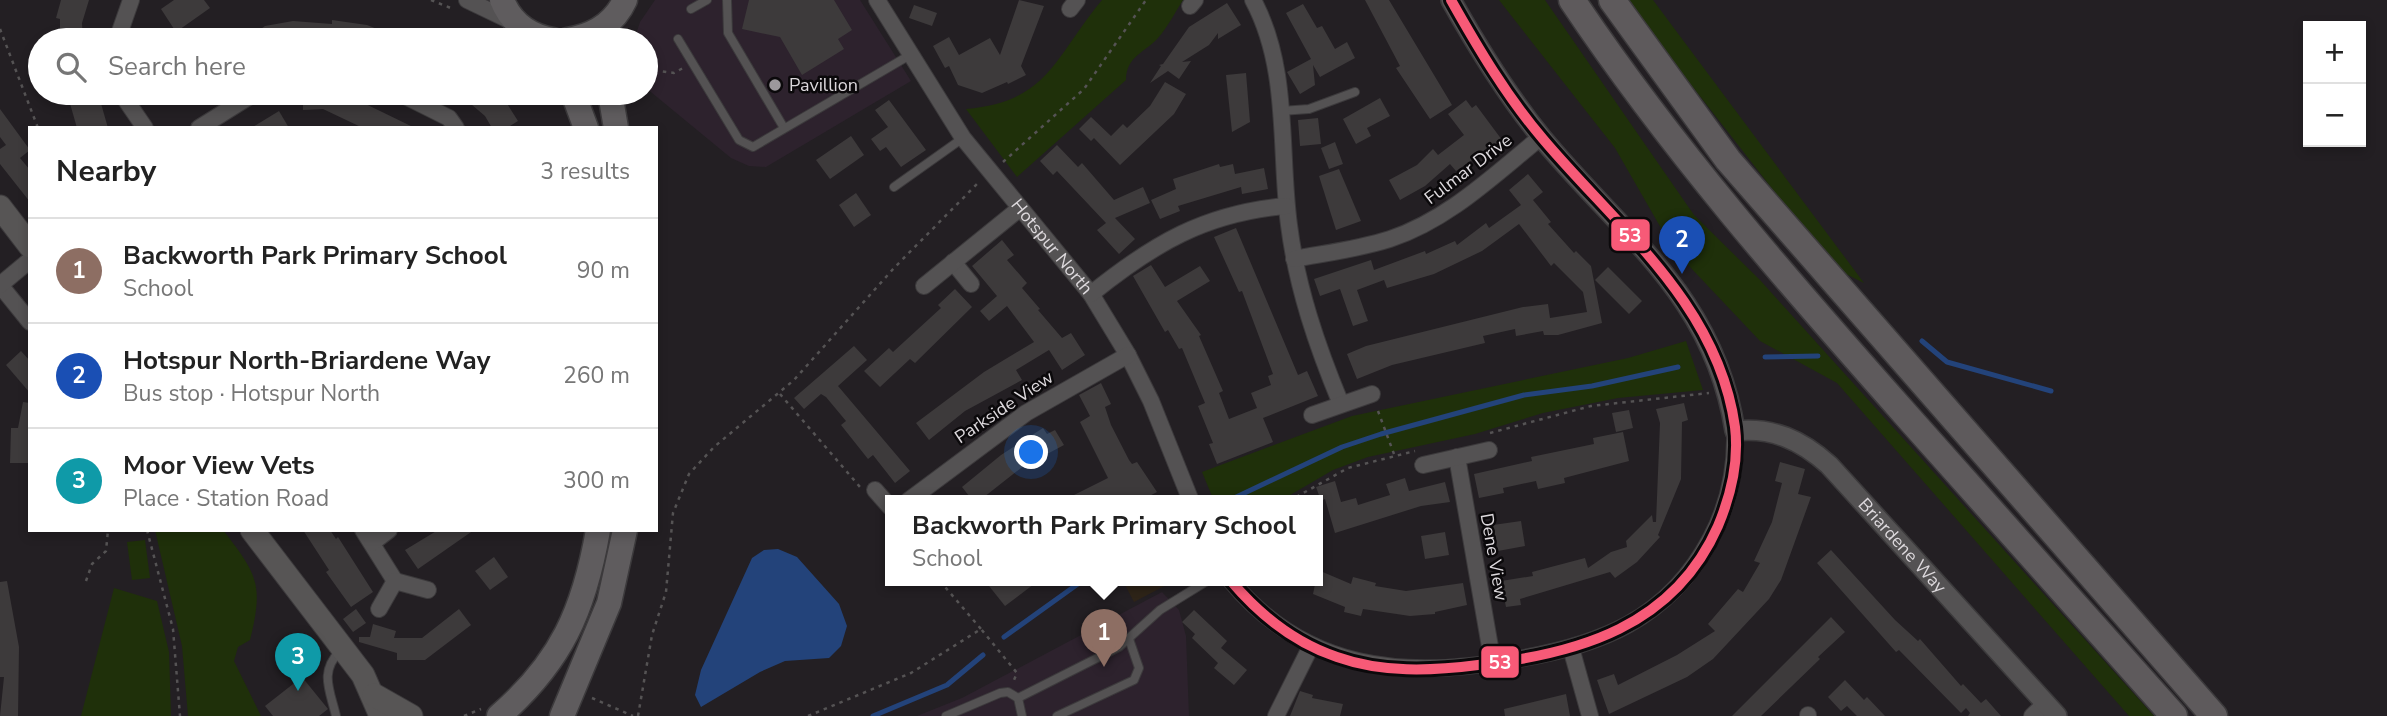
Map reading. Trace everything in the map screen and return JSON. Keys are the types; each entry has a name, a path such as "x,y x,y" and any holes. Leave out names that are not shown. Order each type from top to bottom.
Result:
{"highway":[{"path":"1572,0 1601,43 1708,183 1818,316 2174,716"},
{"path":"1612,0 1728,160 2214,716"}],"main road":[{"path":"502,0 511,17 525,28"},
{"path":"611,28 625,0"},
{"path":"577,105 585,126"},
{"path":"612,105 616,126"},
{"path":"0,207 28,243"},
{"path":"253,532 343,649 378,705 411,716"},
{"path":"493,711 532,686 556,655 572,626 584,592 598,532"},
{"path":"562,716 609,603 625,532"}],"street":[{"path":"121,28 131,0"},
{"path":"467,0 520,26"},
{"path":"1253,0 1270,41 1281,111 1286,206 1304,306 1341,404"},
{"path":"1236,586 1270,620 1311,646 1367,665 1448,669 1493,664 1571,648 1631,624 1665,601 1690,573 1715,531 1726,504 1735,463 1735,430 1727,390 1702,325 1685,300 1541,137 1492,69 1451,0"},
{"name":"Hotspur North","path":"882,3 910,55 963,138 989,173 1091,294 1128,355 1188,495"},
{"path":"129,105 144,126"},
{"path":"203,126 236,105"},
{"path":"423,105 449,118 455,126"},
{"name":"Fulmar Drive","path":"1294,259 1369,245 1416,229 1460,202 1541,137"},
{"path":"1091,294 1133,261 1187,229 1237,212 1286,206"},
{"path":"924,286 1019,209"},
{"path":"28,262 0,285 28,320"},
{"path":"953,262 971,284"},
{"name":"Parkside View","path":"916,495 1026,413 1128,355"},
{"path":"1312,415 1372,394"},
{"name":"Briardene Way","path":"1735,430 1751,429 1780,434 1815,453 2045,712"},
{"path":"1420,457 1457,457 1489,450"},
{"name":"Dene View","path":"1457,457 1493,664"},
{"path":"868,489 885,502"},
{"path":"367,537 395,580 428,590"},
{"path":"379,609 395,580"},
{"path":"1276,716 1311,646"},
{"path":"1571,648 1590,716"}],"lane":[{"path":"691,9 707,0"},
{"path":"727,0 728,33 784,128"},
{"path":"678,40 739,140 753,146 910,55"},
{"path":"1281,111 1309,109 1355,92"},
{"path":"894,187 963,138"},
{"path":"1018,698 1129,639 1160,610 1199,586"},
{"path":"1057,716 1134,680 1139,668 1129,639"},
{"path":"336,716 327,666 343,649"},
{"path":"946,716 1008,692 1018,698 1022,716"}],"path":[{"path":"638,716 652,635 666,592 671,524 683,485 714,447 780,394 903,259 989,173 1052,121 1084,89 1146,0"},
{"path":"0,29 28,102"},
{"path":"658,71 674,73 692,63"},
{"path":"29,105 37,126"},
{"path":"1479,436 1591,406 1682,399 1727,390"},
{"path":"780,394 868,489"},
{"path":"1384,426 1394,455"},
{"path":"1300,495 1348,468 1394,455 1420,457"},
{"path":"86,582 92,564 106,551 108,532"},
{"path":"148,532 173,629 180,716"},
{"path":"944,586 1017,674 1008,692"},
{"path":"808,716 911,673 981,629"},
{"path":"464,716 493,711"}],"shaded area":[{"name":"Pavillion","path":"655,0 860,0 911,81 766,167 749,166 731,158 658,98 658,28 638,28"},
{"path":"1126,586 1164,586 1134,602"},
{"path":"1162,592 1179,610 1186,636 1189,716 917,716 962,698"}],"green space":[{"path":"1102,0 1183,0 1162,34 1129,65 1126,80 1017,177 966,109 994,105 1016,97 1033,86 1048,73"},
{"path":"1499,0 1545,0 1694,215 1760,280 2154,716 2129,716 1837,383 1760,341 1673,249 1615,148"},
{"path":"1625,0 1653,0 1864,283 1834,268"},
{"path":"1686,341 1703,390 1618,398 1543,413 1475,434 1368,457 1333,470 1290,495 1212,495 1202,472 1352,416 1628,358"},
{"path":"155,532 224,532 250,569 257,592 250,640 238,647 234,661 261,716 188,716 182,646"},
{"path":"145,540 150,578 132,580 127,542"},
{"path":"114,588 157,601 169,652 171,716 81,716"}],"water":[{"path":"778,549 797,557 839,604 847,626 841,646 829,658 785,661 760,672 701,707 695,695 701,670 752,558 764,550"}],"building":[{"path":"61,0 89,0 82,28 60,28 60,19 56,18"},
{"path":"174,0 204,0 210,8 182,28 173,28 161,9"},
{"path":"749,0 834,0 852,30 838,39 844,49 802,75 780,37 742,29"},
{"path":"1019,0 1044,6 1021,66 1026,75 982,93 958,85 949,66 945,68 933,46 949,37 959,55 990,38 1000,55"},
{"path":"1365,0 1389,0 1452,105 1430,119 1396,68 1400,66"},
{"path":"1227,3 1241,25 1218,39 1218,33 1209,45 1182,62 1191,61 1179,79 1168,71 1150,83 1161,66 1159,65 1163,64 1189,27"},
{"path":"1303,4 1317,28 1322,26 1335,49 1347,42 1355,58 1320,77 1313,65 1315,85 1300,94 1287,72 1311,59 1286,13"},
{"path":"914,5 937,13 932,26 909,18"},
{"path":"332,20 375,28 262,28 293,21 332,24"},
{"path":"1246,73 1250,122 1232,132 1226,75"},
{"path":"1165,82 1186,94 1174,114 1120,165 1094,138 1091,141 1079,129 1091,117 1111,136 1123,124 1127,128 1150,106"},
{"path":"1380,98 1390,116 1367,128 1371,136 1356,144 1343,119"},
{"path":"889,100 926,150 901,167 886,147 880,151 871,139 888,127 875,110"},
{"path":"1466,100 1472,108 1476,105 1502,140 1456,171 1450,164 1425,186 1400,200 1389,180 1417,165 1433,149 1438,155 1464,135 1448,114"},
{"path":"70,105 101,105 107,126 76,126"},
{"path":"303,105 368,105 411,126 359,126 323,109 303,110"},
{"path":"472,105 508,105 518,121 510,126 491,126 485,116"},
{"path":"0,109 28,147 28,152 20,158 28,168 28,199 0,164 0,149 6,145 0,137"},
{"path":"279,111 288,126 254,126"},
{"path":"1318,118 1321,144 1300,146 1298,120"},
{"path":"851,136 864,155 830,179 816,160"},
{"path":"1335,142 1343,164 1329,169 1321,148"},
{"path":"1057,145 1078,167 1082,163 1114,200 1143,187 1150,203 1115,218 1135,239 1119,254 1097,230 1106,223 1057,171 1053,175 1040,161"},
{"path":"1219,164 1220,167 1233,164 1235,174 1264,168 1268,189 1242,194 1241,187 1178,206 1180,211 1160,219 1151,200 1176,189 1173,179"},
{"path":"1339,169 1361,221 1336,230 1319,176"},
{"path":"1528,174 1543,192 1533,200 1551,222 1548,224 1574,253 1576,251 1591,266 1602,323 1558,335 1544,335 1543,331 1516,336 1515,329 1483,336 1485,343 1392,365 1357,379 1347,354 1366,346 1523,307 1548,304 1550,318 1587,312 1583,292 1554,263 1551,266 1519,224 1482,251 1434,274 1387,288 1384,280 1357,290 1368,321 1353,326 1340,289 1320,296 1314,279 1371,260 1374,270 1425,251 1426,254 1455,241 1457,245 1486,223 1489,228 1521,205 1509,190"},
{"path":"856,193 871,215 854,227 839,205"},
{"path":"1236,228 1298,375 1307,371 1318,396 1263,418 1273,442 1217,464 1209,444 1213,443 1198,406 1205,403 1182,348 1179,349 1168,330 1165,332 1133,276 1151,265 1165,287 1200,266 1210,281 1177,301 1201,335 1199,336 1223,391 1219,393 1229,419 1257,408 1251,393 1271,385 1268,376 1273,374 1242,291 1239,292 1214,237"},
{"path":"1002,240 1014,255 1007,260 1027,283 1022,288 1062,338 1071,333 1085,355 1062,370 1049,350 1016,370 1022,380 965,411 929,440 916,423 984,372 1034,342 1007,306 989,321 980,311 997,296 972,266"},
{"path":"1608,267 1642,301 1629,314 1595,280"},
{"path":"955,289 972,307 915,363 910,359 880,387 864,371 889,348 893,352 941,308 938,305"},
{"path":"854,346 867,360 838,386 910,471 895,483 873,455 868,459 841,425 846,421 826,397 821,394 804,409 794,398"},
{"path":"21,351 28,359 28,391 6,365"},
{"path":"1101,383 1111,404 1105,407 1111,425 1129,460 1132,464 1137,462 1157,492 1151,495 1074,495 1108,478 1080,422 1090,416 1079,395"},
{"path":"23,402 28,403 28,463 10,463 11,428 18,428"},
{"path":"1684,403 1688,420 1682,422 1681,479 1658,535 1660,537 1637,562 1615,578 1610,572 1520,599 1521,605 1506,607 1501,581 1533,576 1532,572 1585,558 1588,568 1611,552 1627,547 1626,541 1652,515 1653,522 1656,522 1660,423 1656,409"},
{"path":"1629,410 1633,428 1616,432 1612,413"},
{"path":"1043,428 1047,434 1055,430 1064,445 1021,468 987,495 968,495 962,487 1001,455"},
{"path":"1623,432 1629,461 1564,478 1565,483 1538,489 1536,481 1503,488 1504,493 1479,498 1474,474 1532,461 1531,457 1594,444 1593,438"},
{"path":"1780,462 1805,469 1798,494 1811,497 1781,580 1769,599 1713,659 1687,677 1609,714 1597,680 1614,674 1618,685 1677,655 1715,631 1708,624 1738,589 1743,592 1760,563 1754,561 1772,522 1782,483 1775,481"},
{"path":"1405,478 1409,491 1445,482 1450,502 1421,506 1335,533 1325,499 1323,500 1323,495 1319,495 1316,487 1335,481 1341,502 1356,498 1358,505 1390,495 1386,484"},
{"path":"1521,521 1525,546 1498,551 1493,525"},
{"path":"304,532 331,532 336,539 338,537 373,592 351,607 326,572 329,570"},
{"path":"435,532 471,532 418,569 405,550"},
{"path":"1445,532 1449,555 1425,559 1421,536"},
{"path":"1831,550 1895,620 1918,641 1920,639 1961,686 1963,684 1981,703 1986,699 2001,716 1968,716 1970,713 1966,708 1961,713 1899,650 1896,652 1817,563"},
{"path":"494,557 508,577 490,590 475,571"},
{"path":"1323,572 1351,584 1353,577 1376,583 1375,586 1406,591 1463,583 1467,605 1435,614 1410,616 1363,609 1361,616 1344,612 1345,607 1313,594 1315,586 1323,586"},
{"path":"7,581 19,647 18,716 0,716 4,677 0,677 0,582"},
{"path":"989,586 1031,586 1005,606"},
{"path":"356,609 366,623 353,632 343,619"},
{"path":"459,609 471,625 425,660 397,660 397,653 359,642 359,637 370,637 373,624 396,631 394,638 422,638"},
{"path":"1194,610 1227,641 1221,648 1247,670 1234,685 1214,668 1218,663 1192,638 1195,634 1182,622"},
{"path":"1831,617 1845,632 1818,657 1820,659 1761,716 1732,716"},
{"path":"302,677 328,709 319,716 273,716 265,706"},
{"path":"1845,680 1864,700 1867,697 1885,716 1857,716 1847,706 1841,711 1828,697"},
{"path":"1300,691 1313,695 1312,698 1343,704 1340,716 1290,716"},
{"path":"1566,694 1570,716 1505,716 1504,709"}],"waterway":[{"path":"1922,341 1947,362 2051,391"},
{"path":"1765,357 1818,356"},
{"path":"1240,495 1342,447 1381,434 1524,395 1592,386 1678,367"},
{"path":"1004,637 1075,586"},
{"path":"873,716 947,685 983,655"}],"transit line":[{"name":"53","path":"1236,586 1253,605 1292,636 1322,651 1354,662 1389,668 1425,669 1516,660 1587,643 1619,629 1649,611 1676,588 1699,560 1723,514 1735,465 1735,427 1725,383 1708,343 1687,305 1661,270 1543,139 1517,106 1482,54 1451,0"}],"place":[{"name":"Pavillion","path":"775,85"},
{"name":"Hotspur North-Briardene Way","path":"1682,274"},
{"name":"Backworth Park Primary School","path":"1104,667"},
{"name":"Moor View Vets","path":"298,691"}]}
